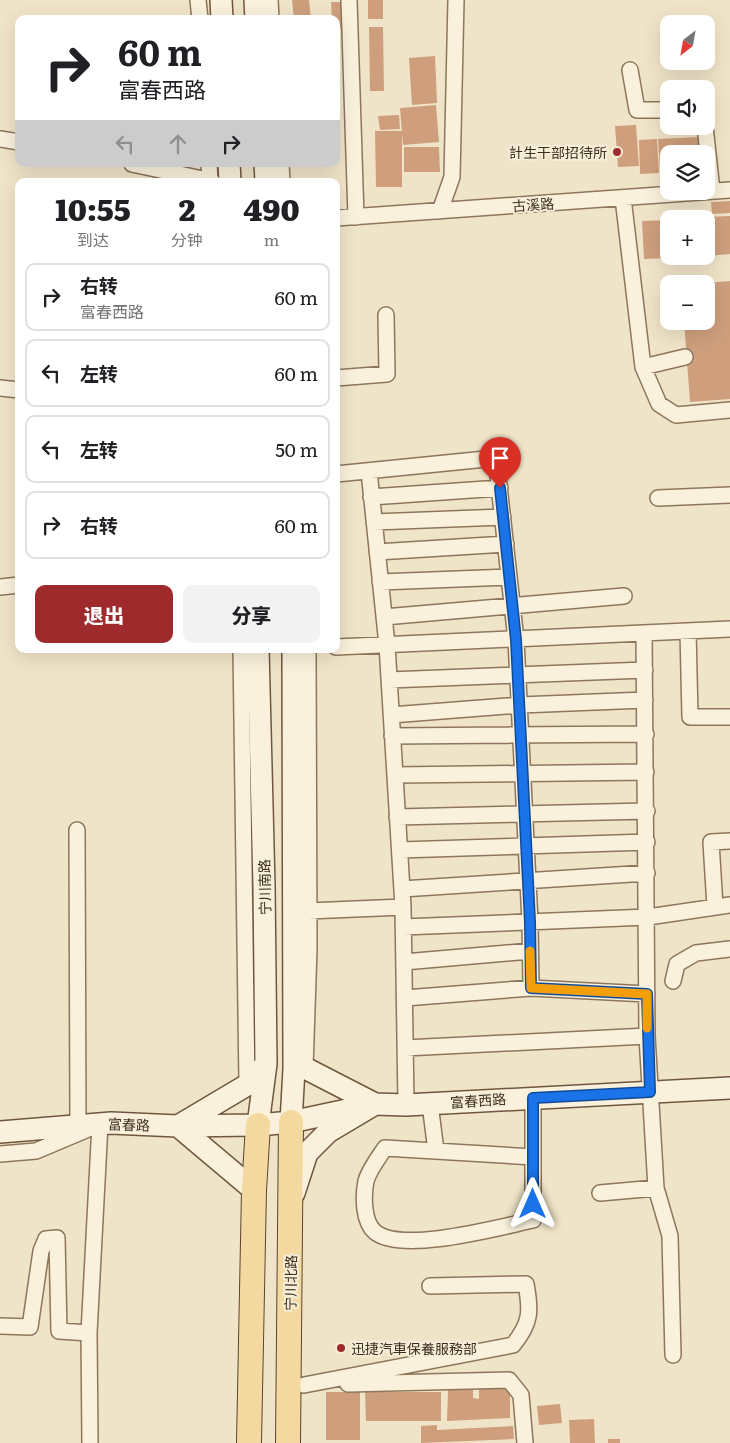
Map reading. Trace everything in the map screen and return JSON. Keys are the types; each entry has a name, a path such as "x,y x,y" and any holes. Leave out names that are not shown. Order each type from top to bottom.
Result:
{"main road":[{"path":"222,0 222,15"},
{"path":"255,0 256,15"},
{"name":"宁川南路","path":"258,653 266,1064 258,1125"},
{"name":"宁川南路","path":"291,1122 300,1068 292,653"},
{"path":"254,1190 178,1126 247,1085 266,1064"},
{"path":"300,1068 375,1104"},
{"name":"富春西路","path":"258,1125 291,1122 375,1104 430,1104 730,1088"},
{"path":"291,1202 307,1153 328,1132 375,1104"},
{"name":"宁川北路","path":"288,1443 296,1385 291,1202 291,1122"},
{"name":"富春路","path":"0,1132 100,1124 178,1126 258,1125"},
{"path":"249,1443 254,1190 258,1125"}],"street":[{"path":"198,0 200,15"},
{"path":"270,0 271,15"},
{"path":"349,0 343,44 356,217"},
{"path":"440,211 452,177 456,0"},
{"path":"630,70 638,110 660,110"},
{"path":"0,139 15,141"},
{"path":"146,167 197,178"},
{"name":"古溪路","path":"715,191 730,190"},
{"name":"古溪路","path":"340,218 660,195"},
{"path":"622,198 643,367 659,404 676,415 730,410"},
{"path":"340,378 387,374 386,315"},
{"path":"643,367 685,356"},
{"path":"0,388 15,390"},
{"path":"340,474 496,458 516,640 530,922 531,988"},
{"path":"369,471 387,645 400,850 403,907 406,1105"},
{"path":"372,497 500,488"},
{"path":"658,498 730,496"},
{"path":"374,522 503,517"},
{"path":"377,552 506,544"},
{"path":"380,582 510,577"},
{"path":"0,587 15,585"},
{"path":"384,617 624,596"},
{"path":"340,647 730,629"},
{"path":"688,631 690,717 730,717"},
{"path":"644,634 648,916 647,1036 656,1188 670,1236 673,1355"},
{"path":"241,653 247,1085"},
{"path":"300,1068 308,911 308,653"},
{"path":"389,680 645,670"},
{"path":"391,715 520,705 645,700"},
{"path":"392,736 646,734"},
{"path":"395,775 646,772"},
{"path":"397,817 646,811"},
{"path":"77,830 78,1126"},
{"path":"403,927 648,916 722,906 711,842 730,841"},
{"path":"400,850 647,842"},
{"path":"402,889 647,873"},
{"path":"308,911 403,907"},
{"path":"673,980 677,964 696,953 730,950"},
{"path":"404,962 530,951"},
{"path":"405,998 531,988 647,994"},
{"path":"405,1048 647,1036"},
{"path":"533,1098 533,1157 533,1220 421,1242 384,1238 374,1231 365,1214 366,1180 385,1148 533,1157"},
{"path":"430,1104 436,1151"},
{"path":"0,1154 36,1151 100,1124 89,1333 90,1443"},
{"path":"600,1192 656,1188"},
{"path":"0,1326 30,1327 41,1250 46,1239 57,1238 59,1331 89,1333"},
{"path":"296,1385 513,1345 524,1331 530,1308 526,1284 430,1286"},
{"path":"296,1385 509,1380 521,1395 525,1443"}],"building":[{"path":"292,0 309,0 311,15 294,15"},
{"path":"368,0 383,0 383,19 368,19"},
{"path":"331,2 343,2 344,28 340,28 340,15 332,15"},
{"path":"369,27 383,27 384,91 370,91"},
{"path":"435,56 437,103 412,105 409,58"},
{"path":"436,105 439,142 403,145 400,108"},
{"path":"399,115 400,129 380,130 378,116"},
{"path":"636,125 639,166 618,167 615,126"},
{"path":"375,131 402,131 402,187 376,187"},
{"path":"700,137 700,145 660,145 660,170 658,139"},
{"path":"657,139 659,173 640,174 639,140"},
{"path":"404,147 439,147 440,172 404,172"},
{"path":"730,201 730,213 715,214 715,210 712,210 711,202"},
{"path":"730,216 730,254 715,255 715,217"},
{"path":"660,220 660,258 644,259 642,221"},
{"path":"730,281 730,399 690,402 685,330 715,330 715,282"},
{"path":"510,1387 510,1418 447,1421 448,1390 473,1389 473,1398 479,1399 479,1388"},
{"path":"326,1392 360,1392 360,1440 326,1440"},
{"path":"365,1392 441,1392 441,1421 366,1421"},
{"path":"560,1404 562,1423 539,1425 537,1406"},
{"path":"594,1419 595,1443 570,1443 569,1420"},
{"path":"437,1425 437,1430 513,1426 514,1439 421,1443 421,1426"},
{"path":"608,1439 620,1439 620,1443 608,1443"}],"slow traffic":[{"path":"530,951 531,988 647,994 647,1028"}],"place":[{"name":"計生干部招待所","path":"617,152"},
{"name":"迅捷汽車保養服務部","path":"341,1348"}],"route":[{"path":"500,488 516,640 530,922 531,988 647,994 650,1092 533,1098 533,1204"}]}
